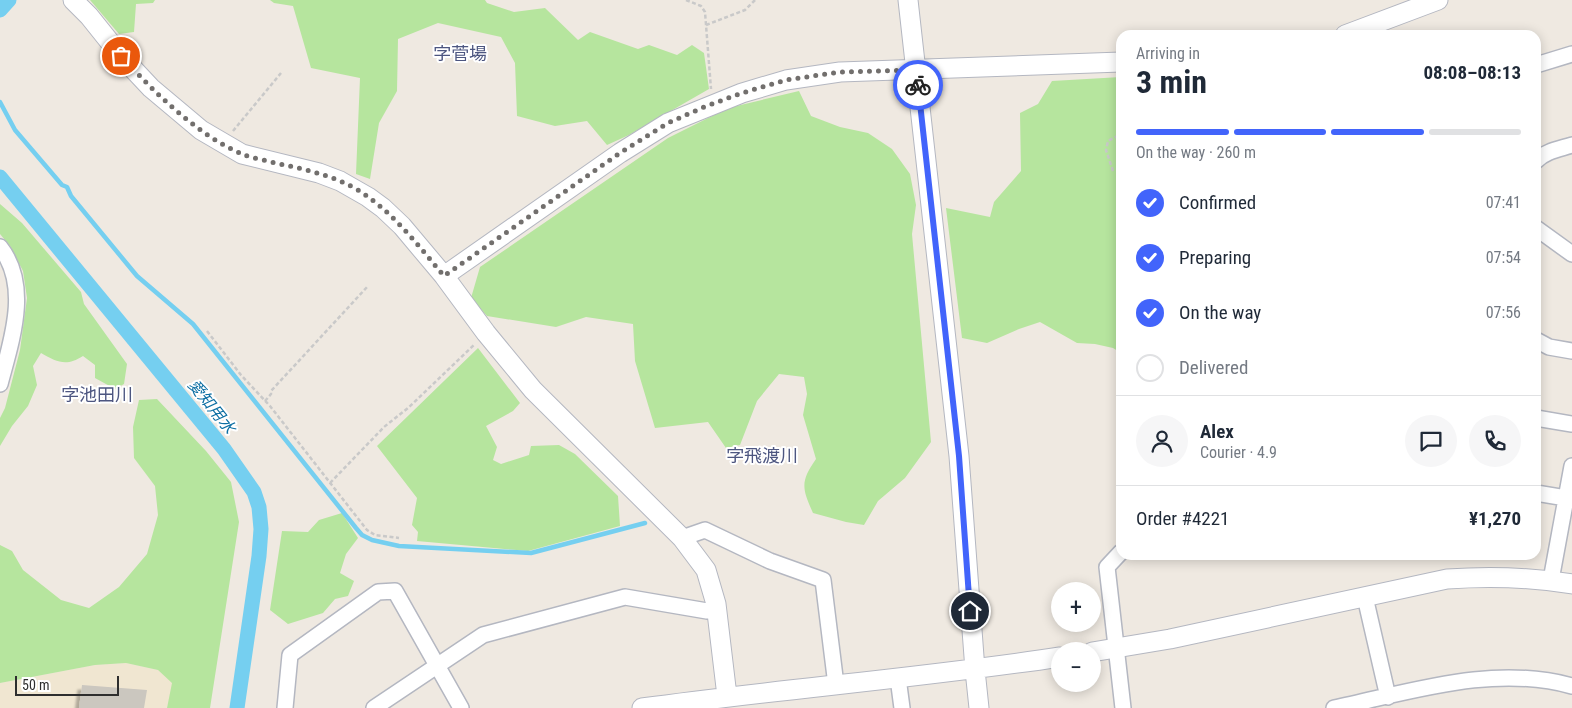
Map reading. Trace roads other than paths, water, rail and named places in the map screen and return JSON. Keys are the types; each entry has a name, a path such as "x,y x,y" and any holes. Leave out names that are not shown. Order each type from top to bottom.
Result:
{"street":[{"path":"73,0 151,88 201,130 242,154 340,180 383,208 402,226 444,276 486,333 533,390 682,538 706,570 716,610 726,696"},
{"path":"908,0 959,456 974,670 979,708"},
{"path":"1374,30 1438,0"},
{"path":"1541,63 1572,54"},
{"path":"444,276 636,143 668,123 742,93 795,79 840,72 1116,62"},
{"path":"1541,156 1572,145"},
{"path":"1541,232 1572,254"},
{"path":"0,247 8,257 17,294 14,331 0,384"},
{"path":"1541,343 1549,347 1572,351"},
{"path":"1541,419 1572,424"},
{"path":"1552,580 1572,466"},
{"path":"1541,494 1566,498"},
{"path":"682,538 705,530 770,561 822,580 836,685"},
{"path":"1116,557 1106,566 1123,708"},
{"path":"1101,651 1170,639 1447,579 1519,577 1572,584"},
{"path":"285,708 290,655 378,592 395,590 461,708"},
{"path":"374,708 483,635 625,596 707,611 716,610"},
{"path":"1365,597 1388,697"},
{"path":"642,708 726,696 974,670 1051,658"},
{"path":"898,678 902,708"},
{"path":"1334,708 1439,685 1488,678 1525,679 1572,686"}],"waterway":[{"name":"愛知用水","path":"0,10 9,0"},
{"path":"0,102 15,130 62,185 67,187 71,196 137,276 193,324 362,535 372,540 399,546 531,553 645,523"},
{"name":"愛知用水","path":"0,177 224,449 254,492 259,507 261,529 259,556 237,708"}],"district":[{"name":"字菅場","path":"460,54"},
{"name":"字池田川","path":"97,395"},
{"name":"字飛渡川","path":"762,456"}]}
